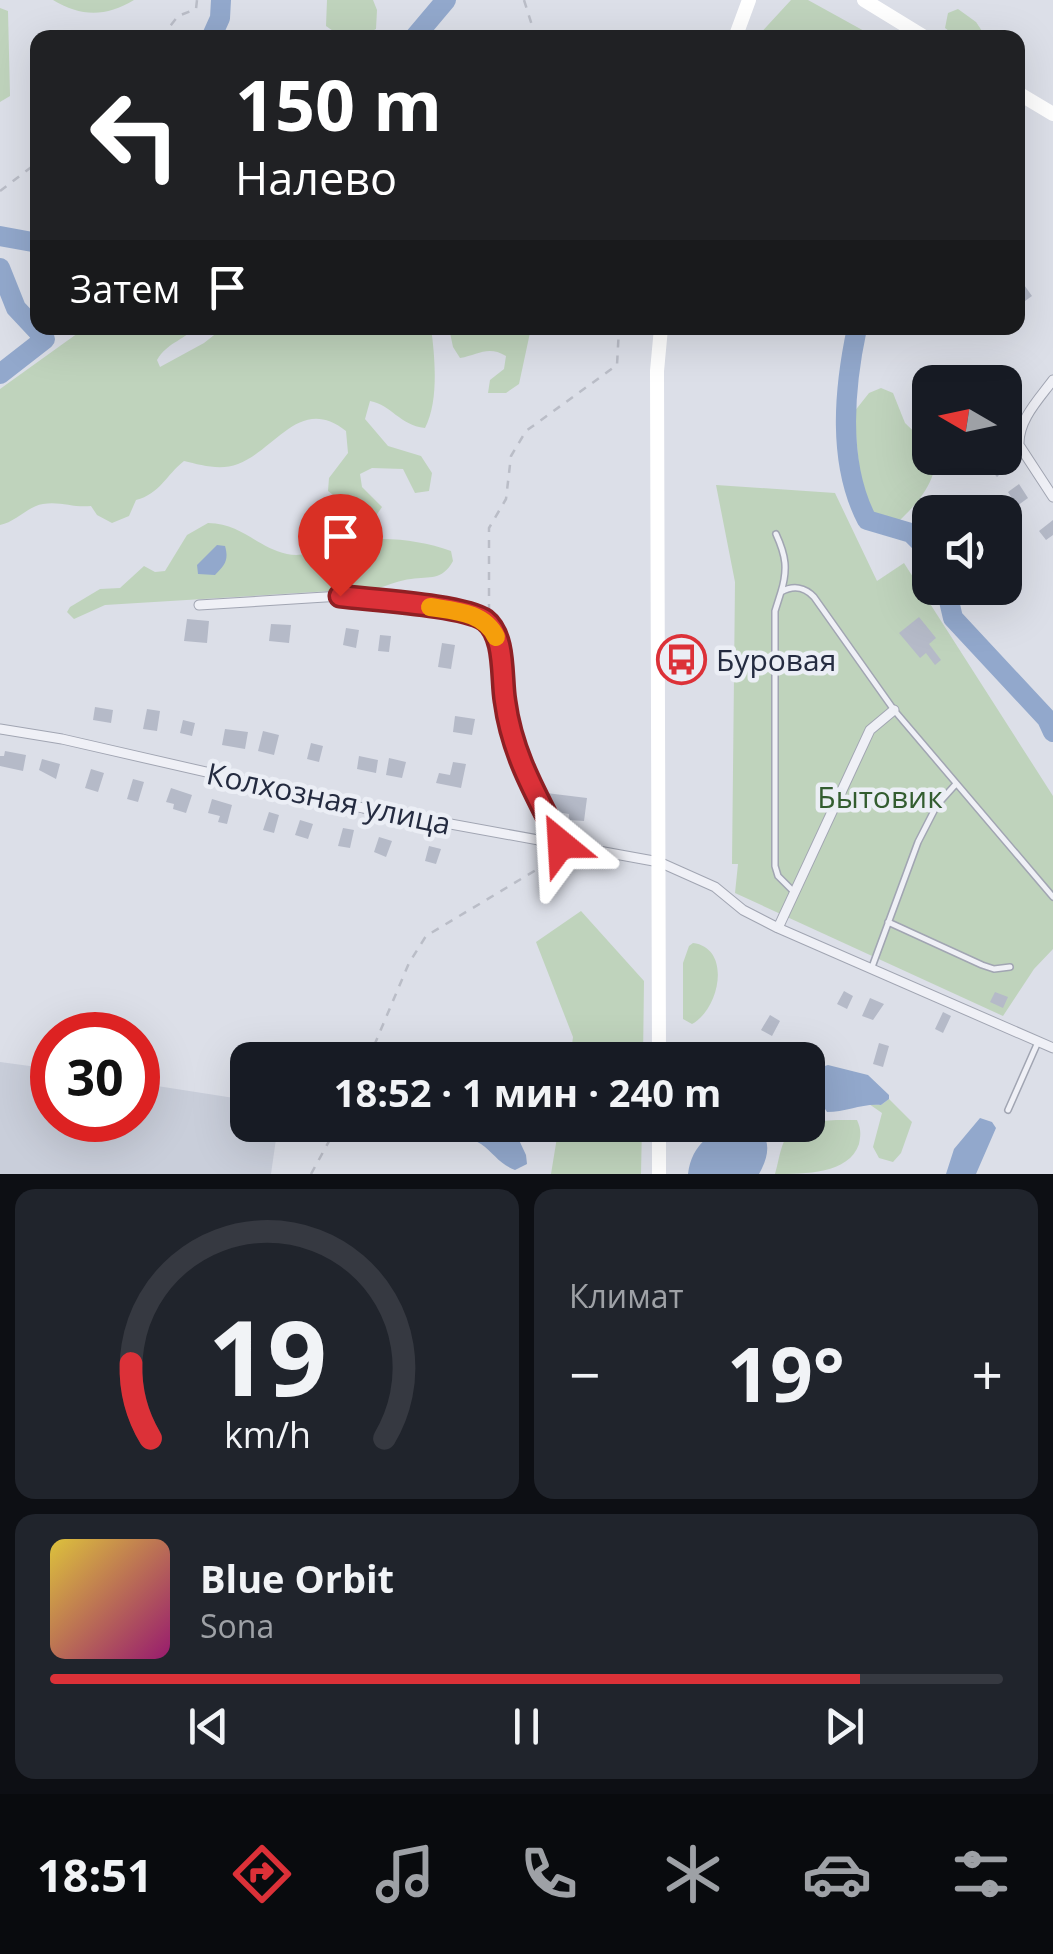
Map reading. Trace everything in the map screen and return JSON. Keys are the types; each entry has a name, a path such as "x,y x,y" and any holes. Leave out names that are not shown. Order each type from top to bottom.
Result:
{"main road":[{"path":"738,30 749,0"},
{"path":"864,0 913,30"},
{"path":"1025,96 1053,114"},
{"path":"659,1042 660,335"},
{"path":"659,1142 659,1174"}],"street":[{"path":"1053,380 1018,435 1018,445 1053,497"},
{"path":"199,605 340,596 436,608 480,617 490,623 498,642 515,753 561,844"},
{"path":"778,928 870,730 894,710"},
{"name":"Колхозная улица","path":"0,730 62,739 363,808 659,862 716,887 743,910 778,928 1053,1048"}],"lane":[{"path":"776,534 786,555 787,572 775,611 775,866 778,876 793,891"},
{"path":"781,592 788,588 807,590 894,710 1053,896"},
{"path":"870,970 918,842 937,805 955,784"},
{"path":"888,922 982,965 1010,967"},
{"path":"1008,1110 1038,1042"}],"path":[{"path":"167,30 178,16 196,9 197,0"},
{"path":"524,0 533,30"},
{"path":"0,191 30,168"},
{"path":"490,623 489,528 506,499 511,456 526,430 616,365 619,335"},
{"path":"375,1042 408,962 426,936 551,861 561,844"},
{"path":"311,1174 329,1142"}],"shaded area":[{"path":"0,1062 30,1066 30,1142 160,1142 160,1086 230,1097 230,1142 276,1142 271,1174 0,1174"}],"green space":[{"path":"53,0 134,0 113,10 94,13 74,10"},
{"path":"327,0 373,0 376,29 332,30 326,26"},
{"path":"791,0 808,0 862,30 763,30"},
{"path":"0,8 8,11 10,96 0,102"},
{"path":"958,9 981,30 948,30 948,13"},
{"path":"75,335 186,335 161,354 157,360 160,367 214,335 432,335 434,392 425,428 370,401 365,419 388,446 421,456 432,473 429,491 415,493 403,469 372,468 360,474 362,487 382,507 375,517 360,514 354,504 341,501 328,491 329,478 348,453 346,431 330,421 315,419 289,428 238,464 217,467 184,461 157,489 136,500 129,516 112,523 97,515 91,506 49,503 0,525 0,389"},
{"path":"450,335 530,335 519,384 506,393 488,393 490,380 504,369 506,356 488,351 460,358"},
{"path":"881,388 893,393 905,423 912,430 912,475 933,475 922,495 912,495 912,507 900,520 870,513 861,490 854,412 869,393"},
{"name":"Бытовик","path":"716,485 835,493 877,581 904,563 912,576 912,605 931,605 1053,796 1053,949 1034,969 1003,1016 735,893 738,864 732,864 735,582"},
{"path":"208,523 231,527 287,554 308,554 355,541 397,540 451,551 453,561 440,575 379,588 105,605 74,619 67,612 100,589 120,588 144,566 155,572 165,571 187,535"},
{"path":"581,911 644,981 643,1042 572,1042 536,942"},
{"path":"693,943 705,947 713,956 718,980 709,1006 692,1024 683,1019 683,963"},
{"path":"889,1099 912,1122 901,1153 893,1162 879,1158 873,1147 882,1113 869,1104 881,1105"},
{"path":"857,1120 860,1134 854,1154 836,1167 775,1174 784,1142 825,1142 825,1121"},
{"path":"556,1142 642,1142 641,1174 551,1174"}],"water":[{"path":"217,545 225,546 224,565 215,575 198,574 197,565"},
{"path":"825,1066 868,1075 889,1099 881,1105 827,1112"},
{"path":"980,1118 996,1128 976,1174 946,1174 954,1149"},
{"path":"478,1142 520,1142 527,1164 515,1170 509,1168"},
{"path":"703,1142 767,1142 759,1174 688,1174"}],"building":[{"path":"1019,484 1028,498 1022,502 1022,495 1008,492"},
{"path":"1053,520 1053,535 1046,540 1039,531"},
{"path":"919,617 936,638 929,644 941,660 935,665 926,653 920,658 899,633"},
{"path":"187,619 209,621 207,643 184,641"},
{"path":"271,624 291,625 289,643 269,641"},
{"path":"346,628 359,630 356,648 343,645"},
{"path":"380,635 391,636 389,652 378,651"},
{"path":"442,643 455,645 451,669 438,667"},
{"path":"755,658 767,658 767,673 755,674"},
{"path":"95,707 113,710 111,723 93,720"},
{"path":"147,709 160,711 157,731 143,729"},
{"path":"455,716 475,719 472,735 453,732"},
{"path":"183,720 195,723 192,736 180,733"},
{"path":"225,729 248,732 245,749 222,745"},
{"path":"263,731 279,735 274,755 258,751"},
{"path":"311,743 323,746 319,762 307,759"},
{"path":"5,751 26,755 23,771 0,766 0,756"},
{"path":"359,756 378,760 376,773 357,769"},
{"path":"389,758 406,762 402,778 386,775"},
{"path":"42,759 60,764 56,779 39,770"},
{"path":"453,762 466,764 461,788 436,783 439,773 450,775"},
{"path":"91,769 104,773 98,792 85,788"},
{"path":"133,779 144,782 138,802 127,799"},
{"path":"171,788 192,795 186,813 166,802"},
{"path":"538,792 587,798 584,821 569,820 569,814 550,811"},
{"path":"212,799 232,805 227,824 218,822 220,816 208,813"},
{"path":"269,812 279,815 274,833 263,830"},
{"path":"300,820 313,824 308,839 295,835"},
{"path":"343,828 354,830 350,848 338,846"},
{"path":"379,837 392,841 386,857 374,852"},
{"path":"429,846 441,849 436,864 425,861"},
{"path":"844,991 853,996 847,1009 837,1004"},
{"path":"995,992 1008,997 1003,1008 990,1002"},
{"path":"870,998 884,1004 873,1020 862,1016"},
{"path":"943,1012 951,1016 943,1033 935,1029"},
{"path":"770,1015 780,1021 772,1036 761,1030"},
{"path":"879,1043 889,1046 883,1067 873,1064"}],"waterway":[{"path":"215,30 221,0"},
{"path":"421,30 446,0"},
{"path":"0,236 30,242"},
{"path":"0,268 16,308 30,323"},
{"path":"0,374 45,339 41,335"},
{"path":"856,335 846,425 857,498 867,520 912,534"},
{"path":"950,605 953,618 1047,719 1053,732"}],"slow traffic":[{"path":"430,607 480,617 490,623 496,637"}],"place":[{"name":"Буровая","path":"681,659"}],"route":[{"path":"340,596 436,608 480,617 490,623 498,642 515,753 561,844"}]}
